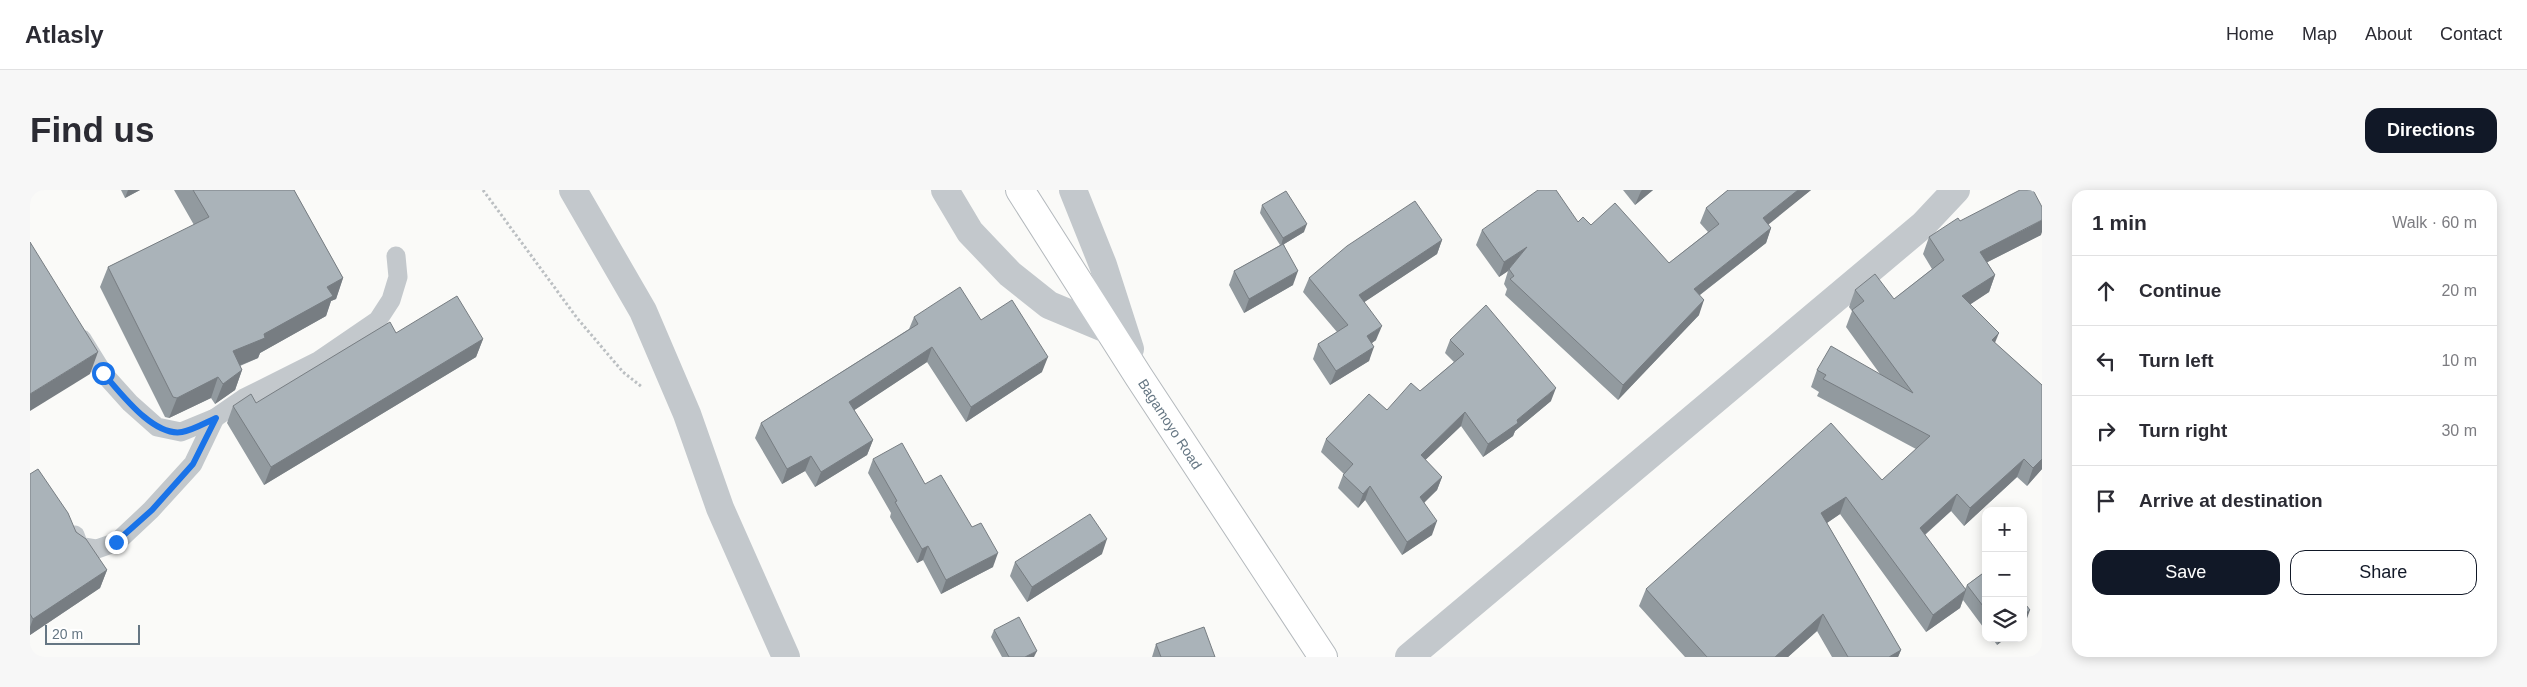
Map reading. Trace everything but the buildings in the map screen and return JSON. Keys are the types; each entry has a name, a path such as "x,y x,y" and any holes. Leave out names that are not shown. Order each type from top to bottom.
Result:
{"highway":[{"name":"Bagamoyo Road","path":"1020,190 1139,377 1323,657"}],"street":[{"path":"574,190 644,311 687,414 720,508 786,657"},
{"path":"945,190 970,232 1010,274 1049,305 1109,330"},
{"path":"1073,190 1103,265 1139,377"},
{"path":"1409,657 1922,225 1956,190"}],"lane":[{"path":"74,324 103,373 130,404 158,427 181,432 216,418 244,398 318,361 378,320 391,300 398,277 396,256"},
{"path":"66,519 79,546 97,549 116,542 152,510 193,464 216,418"}],"path":[{"path":"483,190 577,318 623,372 645,390"}],"route":[{"path":"103,373 130,404 158,427 181,432 216,418 193,464 152,510 116,542"}]}
